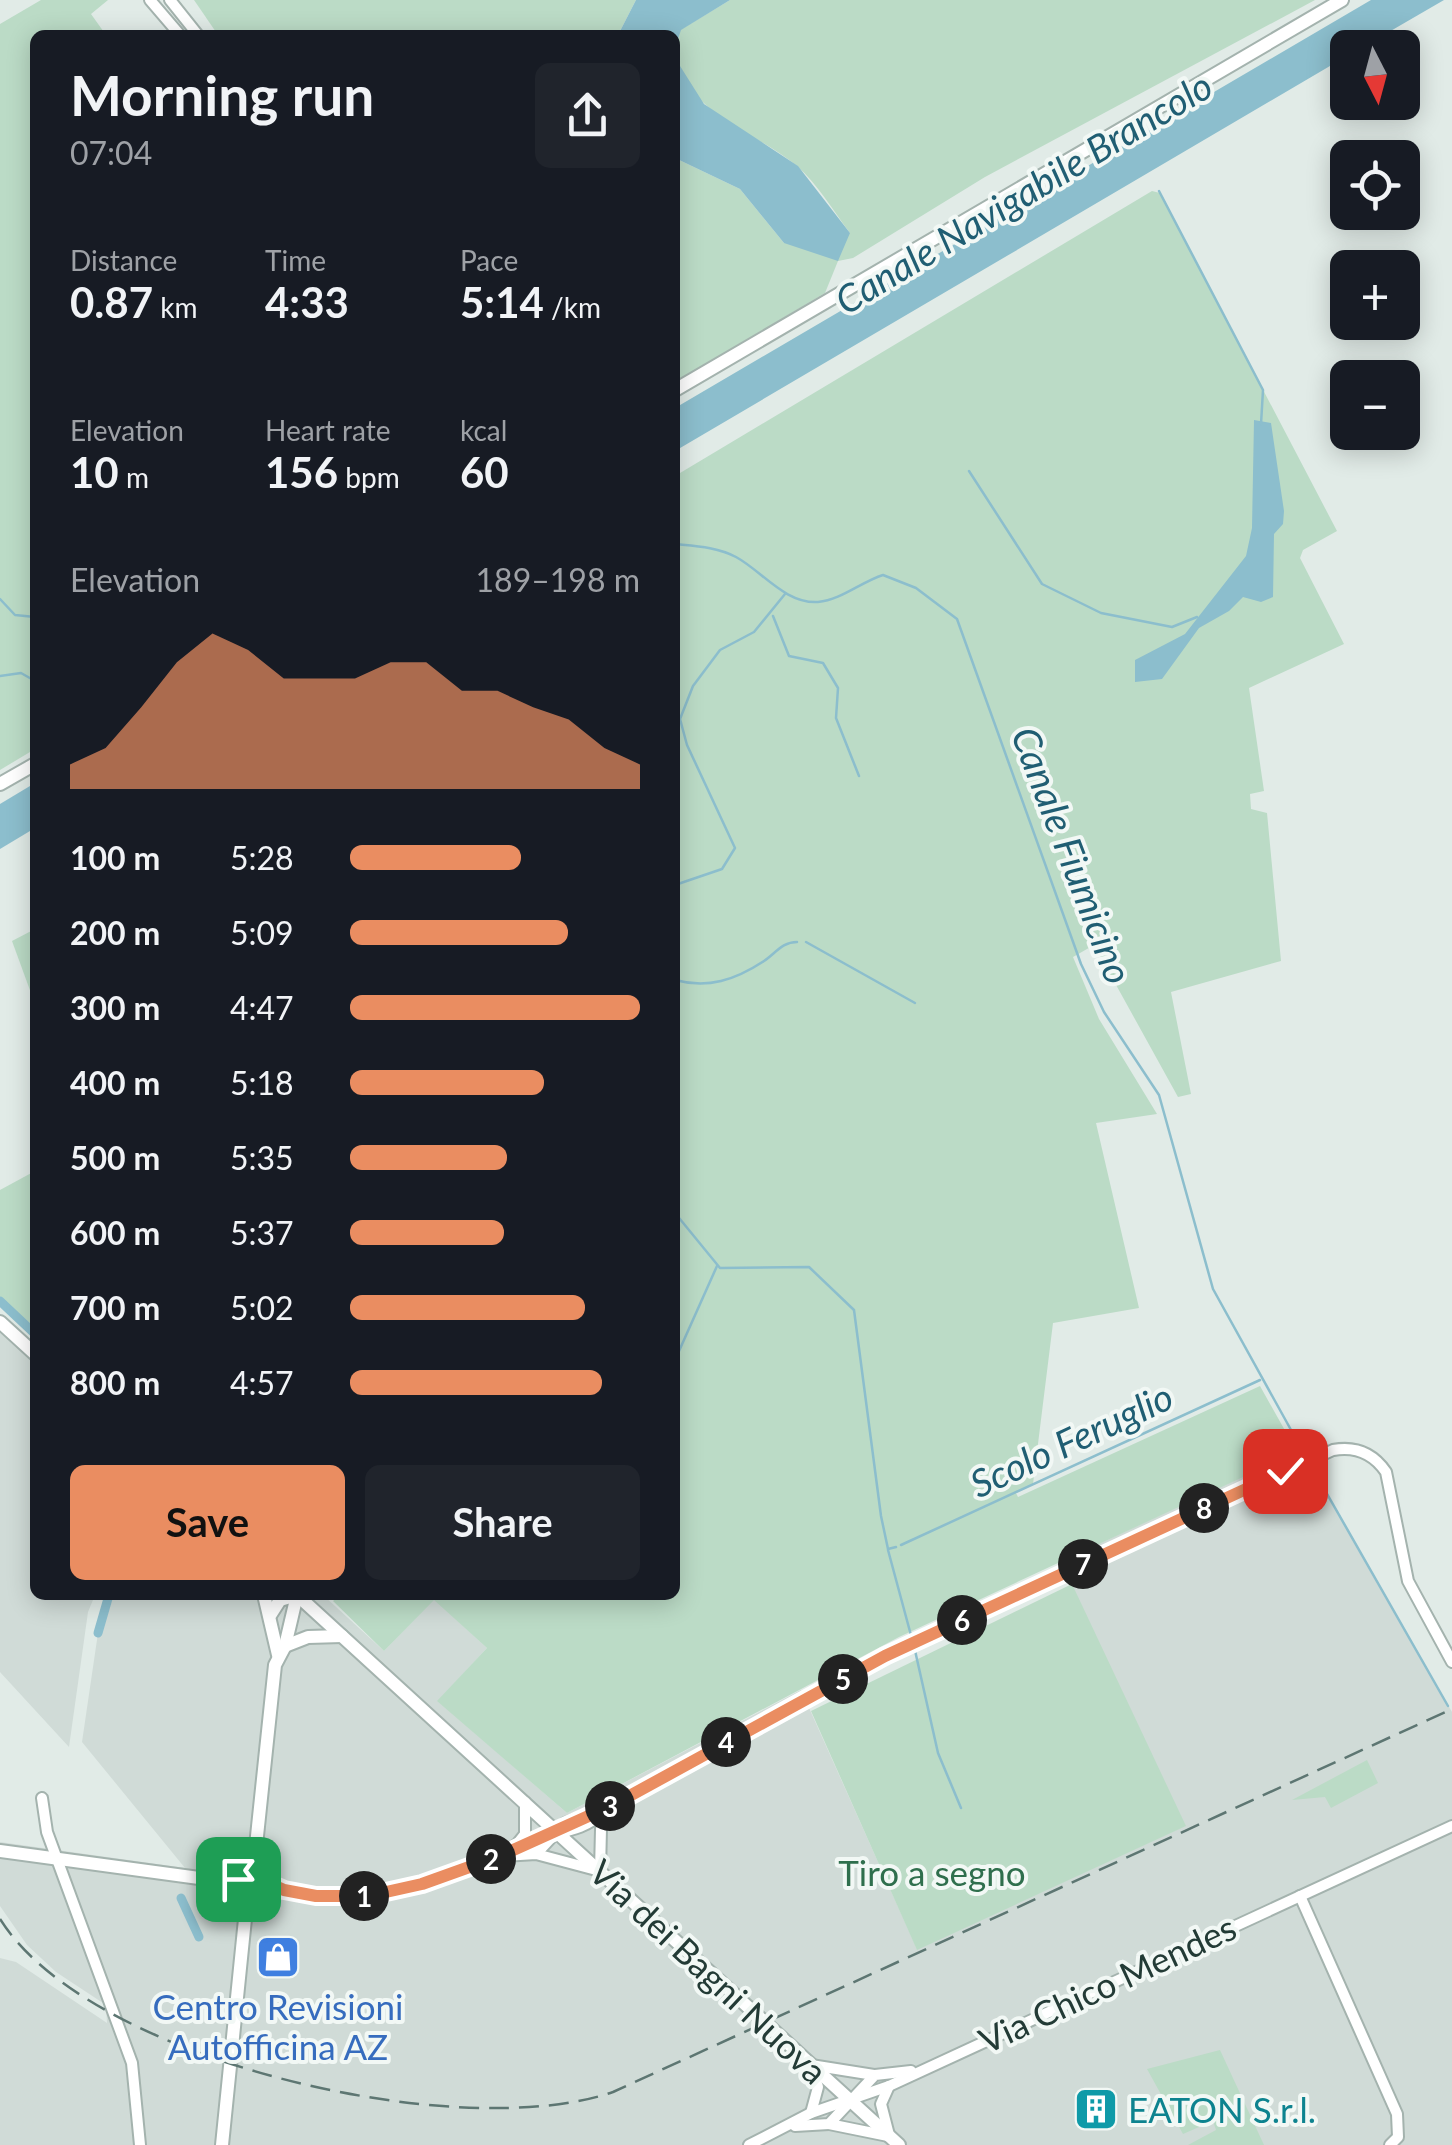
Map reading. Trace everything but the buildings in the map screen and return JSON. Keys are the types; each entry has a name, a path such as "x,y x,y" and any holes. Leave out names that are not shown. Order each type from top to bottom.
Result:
{"street":[{"path":"150,0 176,30"},
{"path":"170,0 194,30"},
{"path":"680,387 1342,0"},
{"path":"0,784 30,767"},
{"path":"0,1322 30,1349"},
{"path":"517,1844 559,1832 574,1832 613,1805 885,1656 1295,1466 1344,1448 1360,1450 1379,1462 1390,1485 1408,1582 1452,1662"},
{"path":"266,1600 282,1651"},
{"path":"270,1614 280,1600"},
{"path":"222,2145 248,1886 282,1651 296,1600"},
{"name":"Via dei Bagni Nuova","path":"302,1600 894,2140"},
{"path":"282,1651 308,1637 342,1636"},
{"path":"42,1798 42,1814 132,2063 140,2145"},
{"path":"0,1851 316,1896 368,1896 433,1881 500,1856 525,1834 524,1801"},
{"path":"500,1856 536,1854 600,1870 602,1828 613,1805"},
{"name":"Via Chico Mendes","path":"789,2127 811,2113 889,2086 1452,1826"},
{"path":"536,1854 559,1832"},
{"path":"1300,1896 1397,2114 1398,2136 1390,2145"},
{"path":"811,2064 818,2086 811,2113"},
{"name":"Via Chico Mendes","path":"811,2064 875,2075 915,2071"},
{"path":"829,2124 875,2075"},
{"path":"889,2086 881,2116 894,2140"},
{"path":"749,2145 789,2127 829,2124 894,2140"}],"shaded area":[{"path":"0,1332 30,1359 30,1600 93,1600 69,1747 0,1672"},
{"path":"1301,1449 1452,1712 1452,2145 0,2145 0,1958 16,1962 107,2023 106,2005 56,1972 27,1945 0,1906 0,1842 185,1868 82,1742 98,1633 108,1600 328,1600 384,1651 435,1600 487,1648 438,1701 567,1813 801,1690 917,1949 1185,1826 1060,1562"}],"green space":[{"path":"41,0 108,0 91,14 102,30 30,30 30,752 0,770 0,24"},
{"path":"194,0 636,0 621,30 215,30"},
{"path":"730,0 1315,0 985,177 853,258 838,261 825,293 680,379 680,160 740,189 784,243 850,233 797,166 714,112 696,95 680,66 680,30"},
{"path":"1152,191 1160,193 1337,531 1303,550 1300,558 1344,644 1249,688 1264,791 1250,794 1251,809 1267,813 1281,961 1171,992 1191,1094 1178,1097 1094,945 1073,957 1099,1019 1157,1114 1096,1123 1139,1308 1053,1323 1033,1484 1016,1493 1018,1497 1260,1386 1297,1452 899,1637 567,1813 437,1701 487,1648 434,1600 680,1600 680,473"},
{"path":"30,932 30,990 12,941"},
{"path":"30,1174 30,1326 0,1299 0,1190"},
{"name":"Tiro a segno","path":"1072,1584 1186,1826 917,1950 811,1711"},
{"path":"334,1600 434,1600 384,1651"},
{"path":"1367,1760 1378,1783 1331,1808 1325,1797 1292,1800"},
{"path":"1220,2050 1264,2145 1188,2145 1216,2130 1213,2121 1183,2134 1147,2069"}],"water":[{"path":"636,0 730,0 680,33 621,30"},
{"path":"1371,0 1444,0 1392,30 1330,30 1330,66 680,448 680,405"},
{"path":"680,66 704,104 798,166 850,233 838,261 784,243 740,189 680,160"},
{"path":"1254,420 1271,423 1284,511 1283,524 1274,534 1273,597 1261,602 1243,597 1229,611 1199,628 1162,679 1135,682 1135,660 1185,634 1246,556 1252,528"},
{"path":"30,786 30,831 0,849 0,804"}],"waterway":[{"path":"1159,191 1263,390 1261,424"},
{"path":"969,471 1042,584 1101,613 1172,627 1197,617"},
{"name":"Canale Fiumicino","path":"680,545 729,554 784,592 806,601 835,598 883,575 916,588 957,619 1081,964 1104,1012 1159,1095 1213,1289 1306,1457"},
{"path":"680,719 693,686 720,650 754,632 785,594"},
{"path":"0,599 15,615 30,616"},
{"path":"773,616 789,656 823,663 838,688 836,718 859,776"},
{"path":"0,676 21,673 30,678"},
{"path":"680,719 687,745 735,848 722,869 680,883"},
{"path":"680,981 699,984 732,978 783,946 797,942"},
{"path":"806,942 915,1003"},
{"path":"680,1219 720,1268 809,1267 854,1310 881,1516 888,1549 896,1547"},
{"path":"680,1349 717,1266"},
{"path":"0,1301 30,1329"},
{"name":"Scolo Feruglio","path":"901,1545 1260,1380"},
{"name":"Canale Fiumicino","path":"1310,1464 1448,1706"},
{"path":"888,1550 912,1639"},
{"path":"98,1633 108,1600"},
{"path":"914,1646 938,1753 961,1808"},
{"path":"181,1898 199,1937"}],"railway":[{"path":"0,1919 46,1970 112,2014 193,2051 283,2079 376,2098 465,2107 546,2106 613,2092 1452,1709"}],"place":[{"name":"Centro Revisioni Autofficina AZ","path":"278,1957"},
{"name":"EATON S.r.l.","path":"1096,2109"}],"route":[{"path":"238,1879 248,1874 277,1888 345,1897 397,1891 444,1878 500,1856 517,1844 559,1832 565,1823 613,1805 885,1656 1285,1471"}],"water label":[{"name":"Canale Navigabile Brancolo","path":"1023,192"}]}
